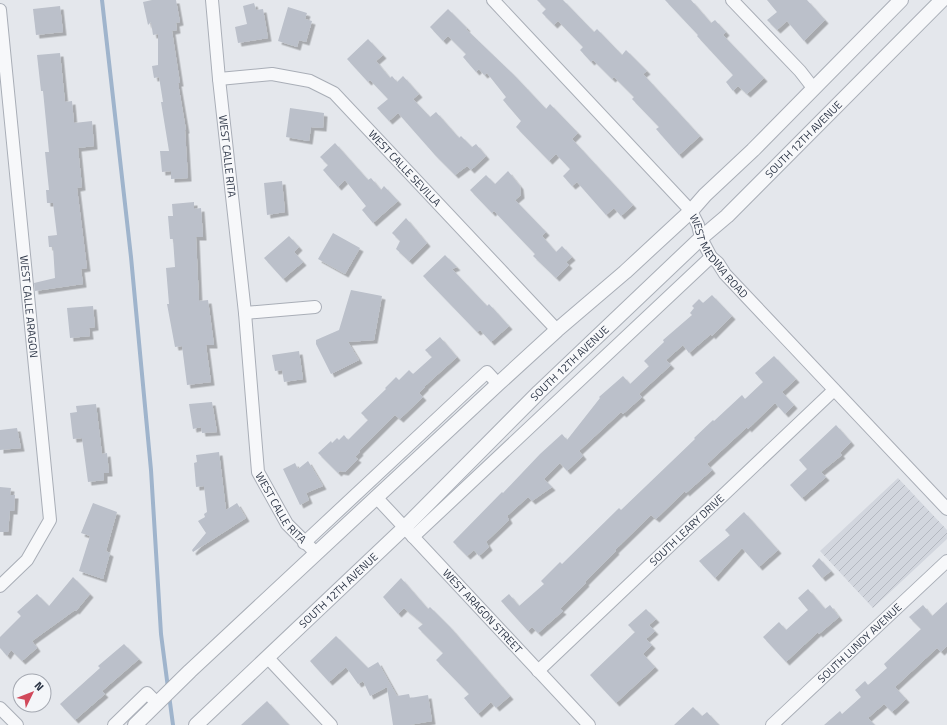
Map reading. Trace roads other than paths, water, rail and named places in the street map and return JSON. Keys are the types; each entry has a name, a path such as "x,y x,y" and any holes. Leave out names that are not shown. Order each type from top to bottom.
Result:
{"street":[{"name":"WEST CALLE RITA","path":"212,0 219,79 245,313 258,472 287,524 304,543 316,553"},
{"name":"WEST MEDINA ROAD","path":"494,0 691,210 698,225 701,238 711,257 718,263 725,274 947,509"},
{"path":"732,0 814,89"},
{"path":"135,725 190,671 376,497 557,330 625,272 691,210 814,89 901,0"},
{"name":"SOUTH 12TH AVENUE","path":"408,532 539,392 701,238 727,216 942,0"},
{"name":"WEST CALLE ARAGON","path":"0,10 50,520 27,560 0,586"},
{"name":"WEST CALLE SEVILLA","path":"219,79 272,74 310,81 334,93 557,330"},
{"name":"SOUTH 12TH AVENUE","path":"196,725 711,257"},
{"path":"245,313 315,307"},
{"path":"304,543 487,372 498,384"},
{"name":"SOUTH LEARY DRIVE","path":"538,671 834,390"},
{"name":"WEST ARAGON STREET","path":"376,497 589,725"},
{"name":"SOUTH LUNDY AVENUE","path":"772,725 947,561"},
{"path":"268,658 331,725"},
{"path":"114,725 147,693 158,702"},
{"path":"0,708 17,725"}],"waterway":[{"path":"102,0 131,257 151,470 161,634 168,688"},
{"path":"169,695 173,725"}]}
